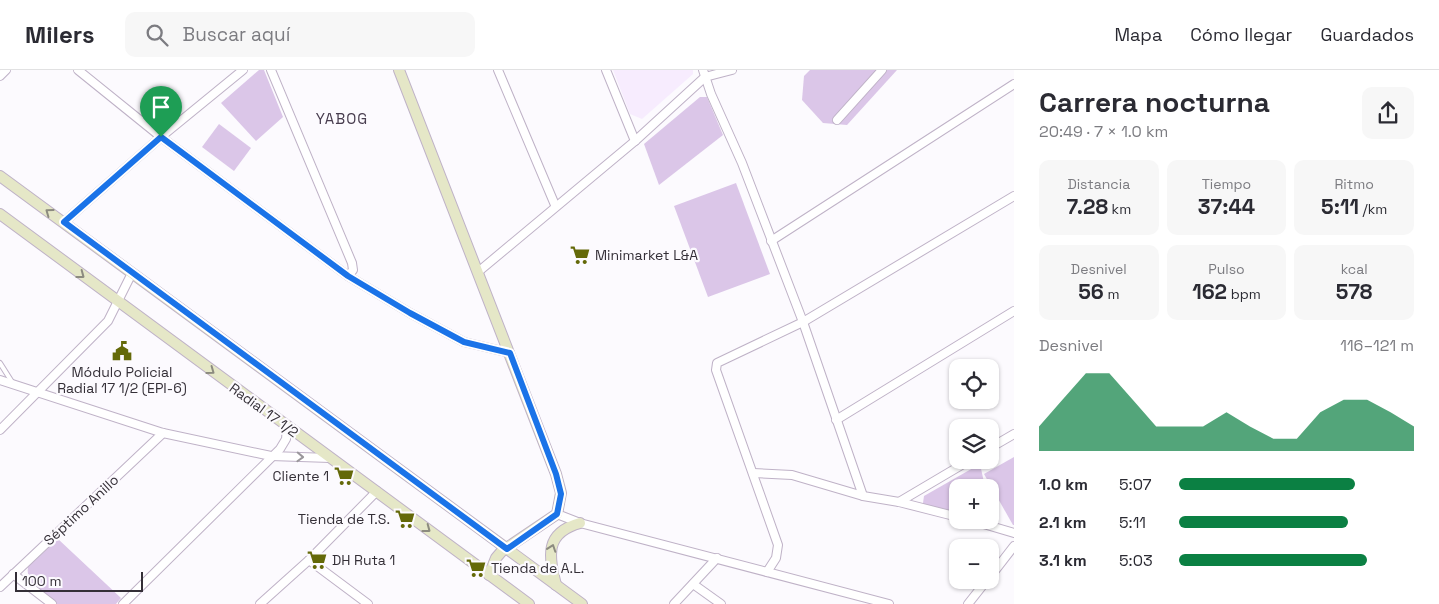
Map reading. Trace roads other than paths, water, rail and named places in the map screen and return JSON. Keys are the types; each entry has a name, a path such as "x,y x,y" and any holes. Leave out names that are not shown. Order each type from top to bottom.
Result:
{"street":[{"path":"0,76 6,70"},
{"path":"64,222 161,137 243,70"},
{"path":"271,70 352,263 352,270 348,276"},
{"path":"498,70 555,205"},
{"path":"606,70 635,141"},
{"path":"478,272 555,205 635,141 704,73 732,70"},
{"path":"836,120 882,70"},
{"path":"83,71 161,137 348,276 464,342 510,353"},
{"path":"402,71 558,480 561,501 557,514 496,558 489,575"},
{"path":"704,73 720,118 742,163 803,322 863,496"},
{"path":"771,241 1014,84"},
{"path":"0,176 582,604"},
{"path":"767,572 776,558 778,545 716,370 717,363 803,322 1014,196"},
{"name":"Radial 17 1/2","path":"0,214 529,604"},
{"path":"0,430 108,321 132,273"},
{"path":"836,420 1014,311"},
{"path":"0,380 38,390 164,433 271,456 330,458"},
{"path":"123,604 283,444 288,427"},
{"name":"Séptimo Anillo","path":"0,587 164,433"},
{"path":"999,443 1014,434"},
{"path":"899,502 955,469"},
{"path":"753,473 792,475 863,496 899,502 949,515"},
{"path":"260,604 310,560 377,491"},
{"path":"557,514 580,523 889,604"},
{"path":"556,585 550,565 552,546 562,531 580,523"},
{"path":"999,529 1014,533"},
{"path":"999,565 1014,546"},
{"path":"674,604 717,558"},
{"path":"310,560 368,604"},
{"path":"13,574 52,604"},
{"path":"693,584 721,604"},
{"path":"968,604 980,589"}],"lane":[{"path":"0,364 12,382"}],"place":[{"name":"Minimarket L&A","path":"580,255"},
{"name":"Módulo Policial Radial 17 1/2 (EPI-6)","path":"122,351"},
{"name":"Cliente 1","path":"344,476"},
{"name":"Tienda de T.S.","path":"405,519"},
{"name":"DH Ruta 1","path":"317,560"},
{"name":"Tienda de A.L.","path":"476,568"}],"district":[{"name":"YABOG","path":"342,119"}]}
